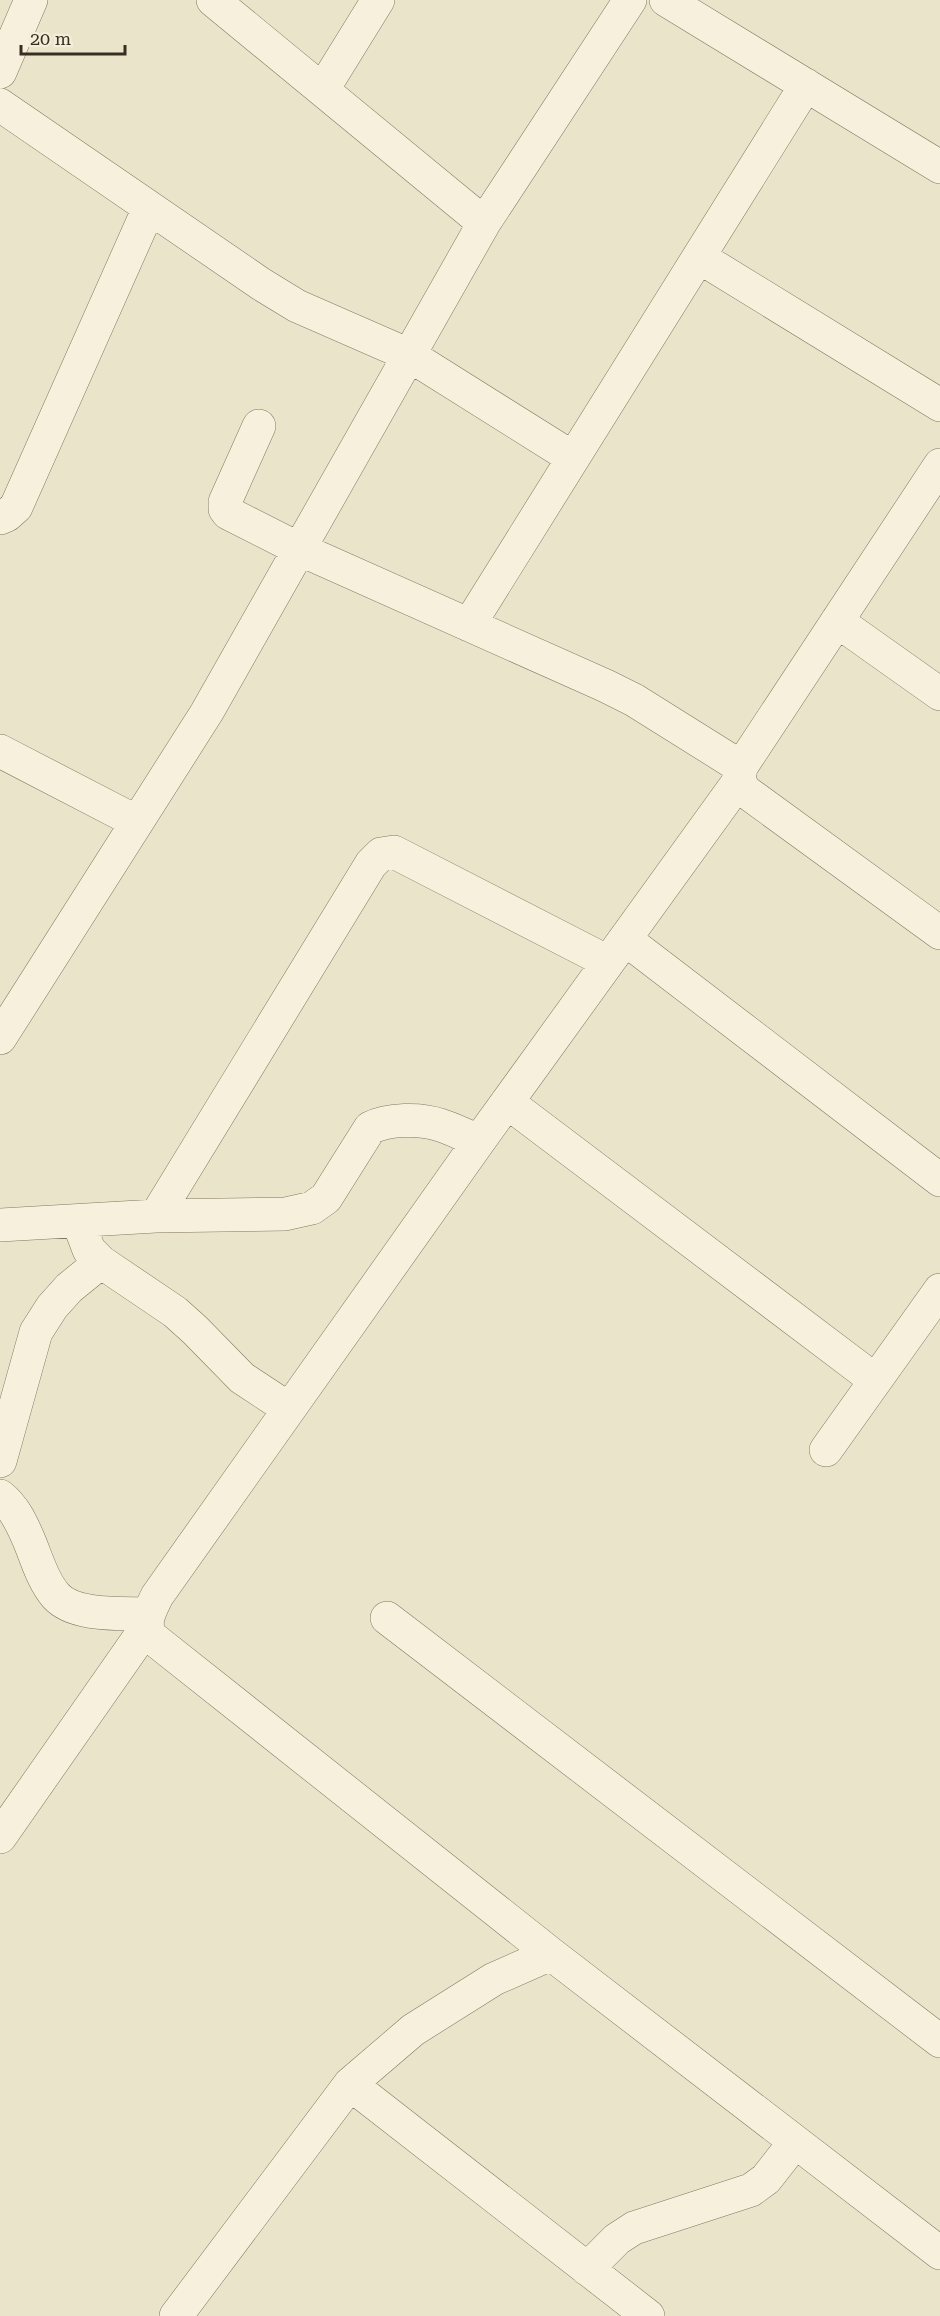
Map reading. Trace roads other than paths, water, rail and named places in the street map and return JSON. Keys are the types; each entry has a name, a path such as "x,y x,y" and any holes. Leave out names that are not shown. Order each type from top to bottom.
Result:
{"street":[{"path":"0,72 31,0"},
{"path":"213,0 484,223"},
{"path":"323,89 378,0"},
{"path":"0,1038 207,712 484,223 630,0"},
{"path":"666,0 940,167"},
{"path":"470,625 806,85"},
{"path":"0,105 297,306 409,355 573,458"},
{"path":"0,518 7,516 16,507 149,208"},
{"path":"699,258 940,405"},
{"path":"259,426 225,502 225,509 228,513 299,549 634,700 740,774 745,791 940,933"},
{"path":"0,1837 147,1621 157,1596 740,774 940,465"},
{"path":"837,621 940,694"},
{"path":"0,750 137,822"},
{"path":"156,1216 370,864 381,854 394,852 617,950 940,1180"},
{"path":"507,1102 875,1380"},
{"path":"0,1225 156,1216 285,1214 312,1208 326,1198 370,1128 380,1123 418,1121 438,1124 479,1141"},
{"path":"78,1221 89,1250 101,1263 175,1312 242,1378 289,1409"},
{"path":"0,1461 36,1332 52,1307 69,1288 101,1263"},
{"path":"826,1450 940,1290"},
{"path":"0,1496 20,1519 46,1581 56,1597 72,1606 93,1612 147,1621"},
{"path":"387,1618 940,2042"},
{"path":"147,1621 150,1636 551,1954 940,2253"},
{"path":"176,2316 350,2084 413,2030 494,1979 551,1954"},
{"path":"350,2084 648,2316"},
{"path":"587,2269 617,2239 634,2228 751,2190 766,2180 795,2142"}]}
